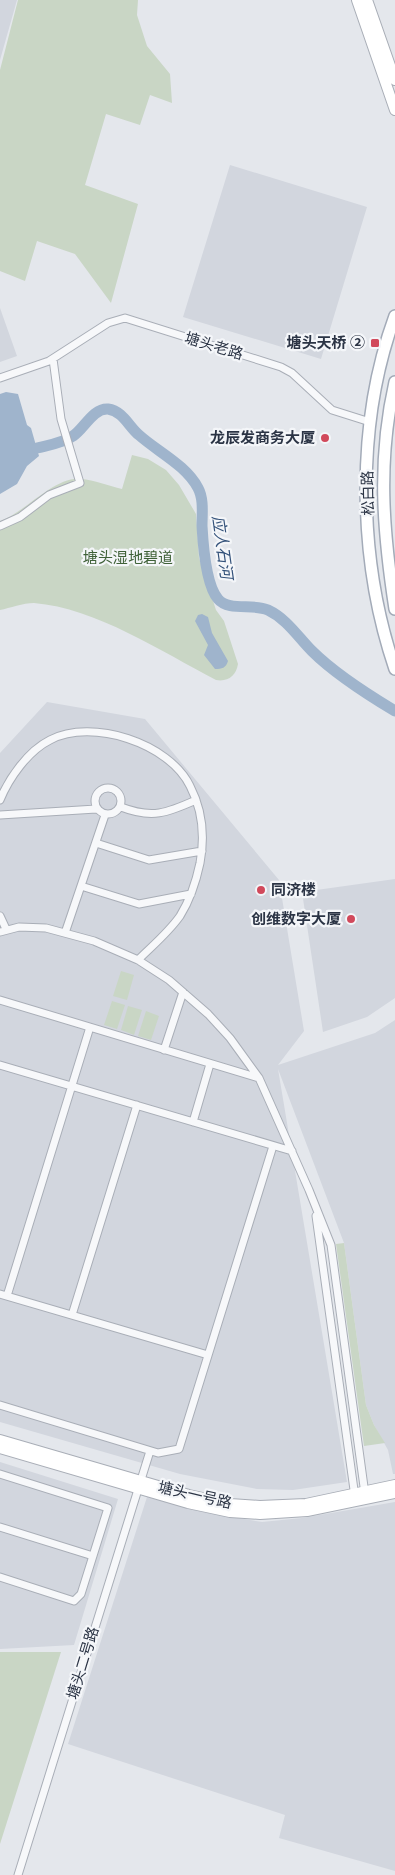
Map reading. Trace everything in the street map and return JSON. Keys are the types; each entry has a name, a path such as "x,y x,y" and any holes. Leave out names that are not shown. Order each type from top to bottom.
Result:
{"main road":[{"name":"松白路","path":"395,316 376,381 370,422 368,505 371,566 383,635 395,670"},
{"name":"松白路","path":"395,382 386,437 383,500 385,539 395,609"}],"street":[{"path":"357,0 395,110"},
{"path":"367,0 395,80"},
{"name":"塘头老路","path":"0,378 53,359 108,323 125,318 286,369 332,410 370,422"},
{"path":"0,526 20,517 49,495 80,483 61,419 53,359"},
{"path":"0,800 14,775 40,747 48,740 69,733 94,732 122,737 159,754 185,778 196,800 202,823 202,851 191,894 175,923 138,960"},
{"path":"0,815 96,809 105,815 116,813 121,806 122,800 119,793 109,788 103,789 95,797 96,809"},
{"path":"121,806 142,814 160,814 196,800"},
{"path":"65,933 105,815"},
{"path":"96,843 149,860 202,851"},
{"path":"81,886 139,904 191,894"},
{"path":"0,916 3,931 32,927 65,933 109,946 138,960 183,992 219,1026 259,1078 331,1245 360,1496"},
{"path":"164,1050 183,992"},
{"path":"0,1000 259,1078"},
{"path":"90,1027 4,1295 208,1356"},
{"path":"193,1122 210,1064"},
{"path":"0,1065 292,1151"},
{"path":"72,1315 136,1105"},
{"path":"0,1405 158,1453 179,1448 273,1146"},
{"path":"314,1203 360,1496"},
{"name":"塘头一号路","path":"0,1440 214,1509 245,1513 293,1512 360,1496 395,1485"},
{"name":"塘头一号路","path":"0,1448 141,1485"},
{"name":"塘头二号路","path":"18,1875 141,1485 150,1451"},
{"path":"0,1474 108,1508 81,1594 74,1601 0,1577"},
{"name":"塘头一号路","path":"360,1496 395,1493"},
{"path":"0,1526 93,1556"}],"shaded area":[{"path":"0,0 17,0 0,60"},
{"path":"230,165 367,207 321,359 183,317"},
{"path":"0,308 17,356 0,362"},
{"path":"47,702 145,719 279,880 304,1031 278,1065 375,1033 395,1020 395,1474 393,1474 388,1450 374,1425 366,1405 344,1243 278,1069 347,1482 293,1490 257,1489 180,1474 0,1422 0,753"},
{"path":"395,879 395,998 367,1017 323,1032 302,892"},
{"path":"0,1462 118,1499 74,1645 0,1649"},
{"path":"147,1497 203,1512 262,1522 302,1518 395,1502 395,1871 279,1838 285,1815 68,1744"}],"green space":[{"path":"18,0 138,0 137,15 147,46 170,74 172,103 150,95 140,125 106,114 85,185 138,204 111,303 75,254 37,241 25,281 0,271 0,70"},
{"name":"塘头湿地碧道","path":"132,455 148,459 166,470 179,485 196,514 199,558 216,610 224,621 238,664 233,675 228,679 216,680 128,633 81,613 34,603 0,610 0,521 10,517 60,483 71,480 81,479 122,489"},
{"path":"121,971 134,975 127,1000 113,996"},
{"path":"112,1001 125,1005 117,1029 104,1025"},
{"path":"128,1006 142,1010 134,1035 121,1030"},
{"path":"146,1011 159,1016 151,1040 138,1036"},
{"path":"344,1243 366,1405 374,1425 385,1443 364,1446 336,1244"},
{"path":"0,1652 61,1652 0,1844"}],"water":[{"path":"6,392 18,394 39,456 27,466 17,484 0,494 0,394"},
{"path":"202,614 208,617 212,633 228,661 225,667 215,669 204,655 208,645 195,621 198,615"}],"waterway":[{"name":"应人石河","path":"37,448 56,444 69,438 77,433 98,412 108,409 118,413 135,432 186,472 198,488 202,502 202,534 206,564 214,593 218,599 228,605 262,608 275,614 287,623 312,651 330,667 395,711"}],"place":[{"name":"塘头天桥 ②","path":"375,343"},
{"name":"龙辰发商务大厦","path":"325,438"},
{"name":"同济楼","path":"261,890"},
{"name":"创维数字大厦","path":"351,919"}]}
